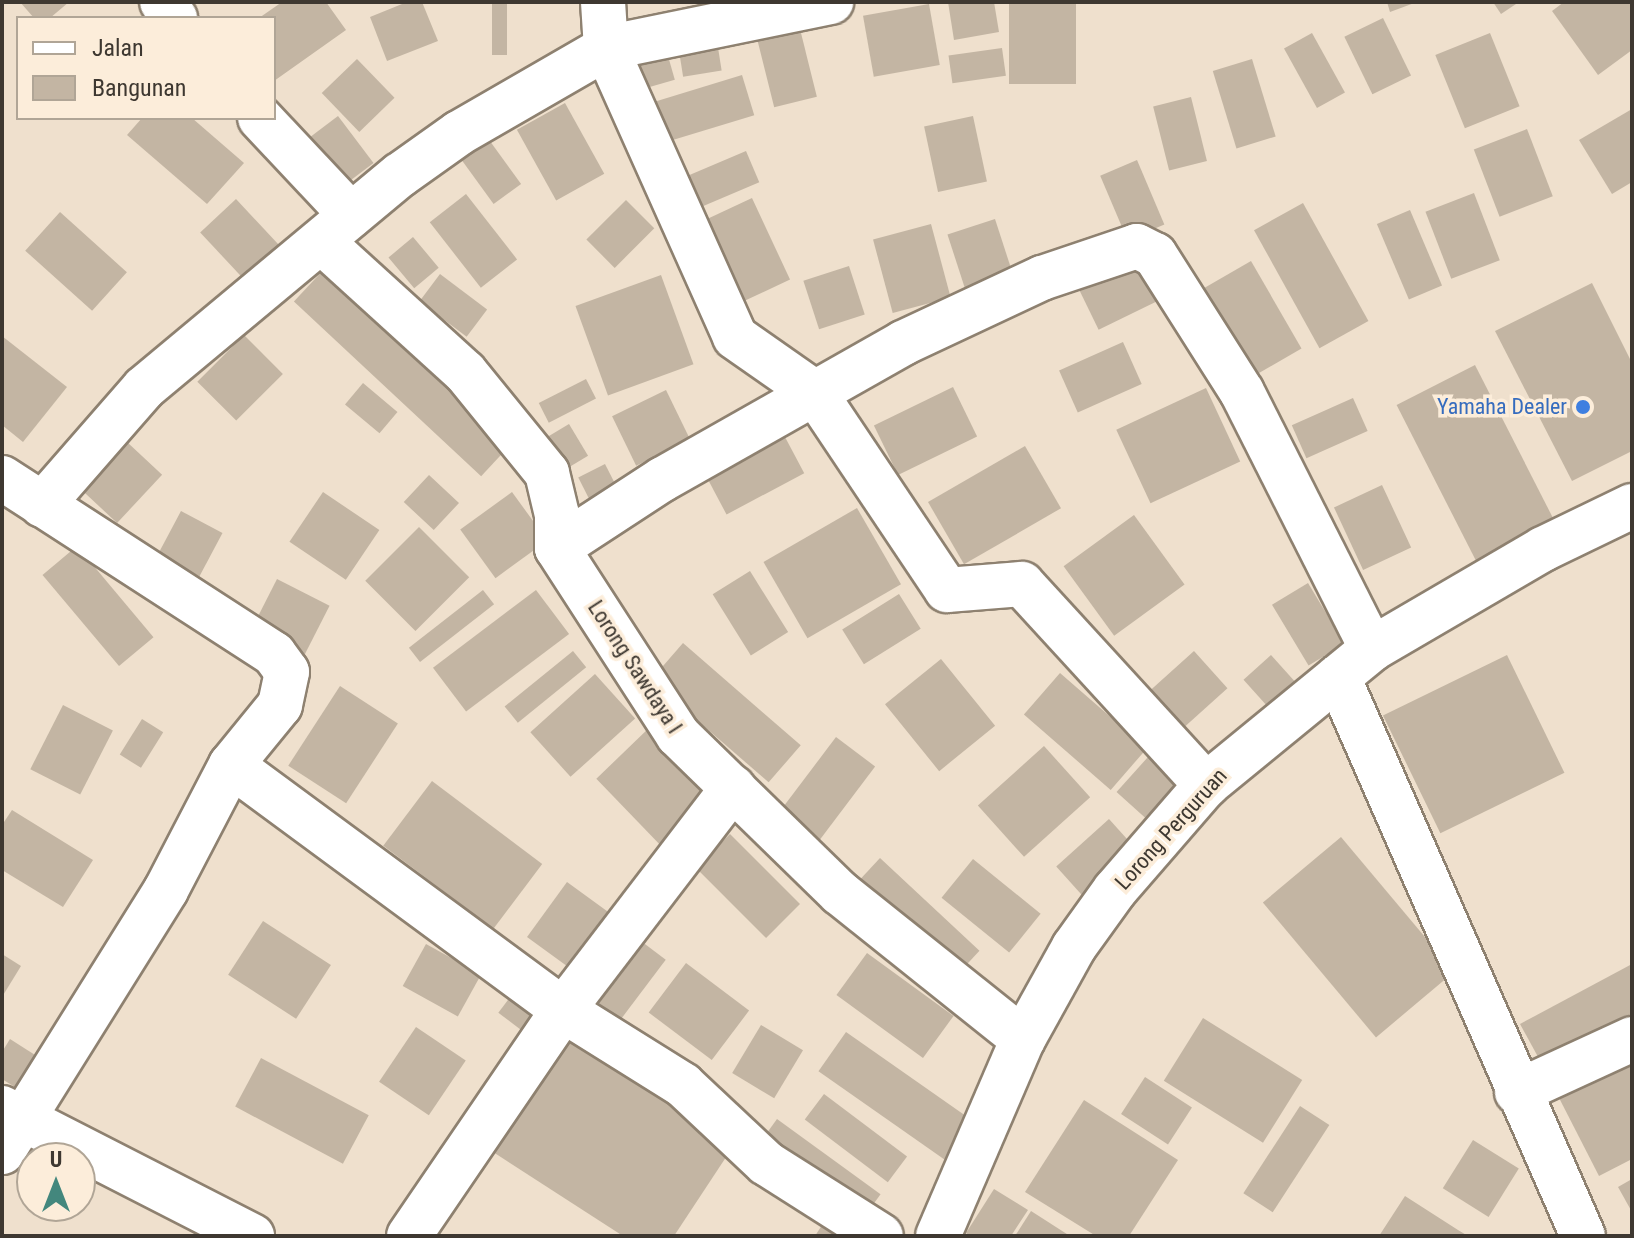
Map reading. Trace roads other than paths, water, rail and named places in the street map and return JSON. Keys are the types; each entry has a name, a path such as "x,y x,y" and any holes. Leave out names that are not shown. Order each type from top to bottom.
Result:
{"street":[{"path":"603,2 606,48 735,337 815,393 947,590 1022,584 1206,785"},
{"path":"42,505 144,388 336,229 459,133 606,48 831,2"},
{"path":"261,120 336,229 465,372 547,473 557,515 557,548"},
{"path":"557,548 663,479 903,343 1042,278 1119,249 1146,248 1242,392 1372,649"},
{"path":"2,478 281,660 287,680 280,705 231,765 166,890 9,1126 232,1232"},
{"name":"Lorong Perguruan","path":"938,1236 1023,1039 1074,947 1115,890 1206,785 1372,649 1543,549 1632,506"},
{"name":"Lorong Sawdaya I","path":"557,548 678,735 840,893 1023,1039"},
{"path":"1338,677 1517,1092 1583,1236"},
{"path":"231,765 563,1010 683,1085 766,1163 881,1236"},
{"path":"409,1236 563,1010 733,788"},
{"path":"1517,1092 1632,1039"}],"place":[{"name":"Yamaha Dealer","path":"1583,407"}]}
